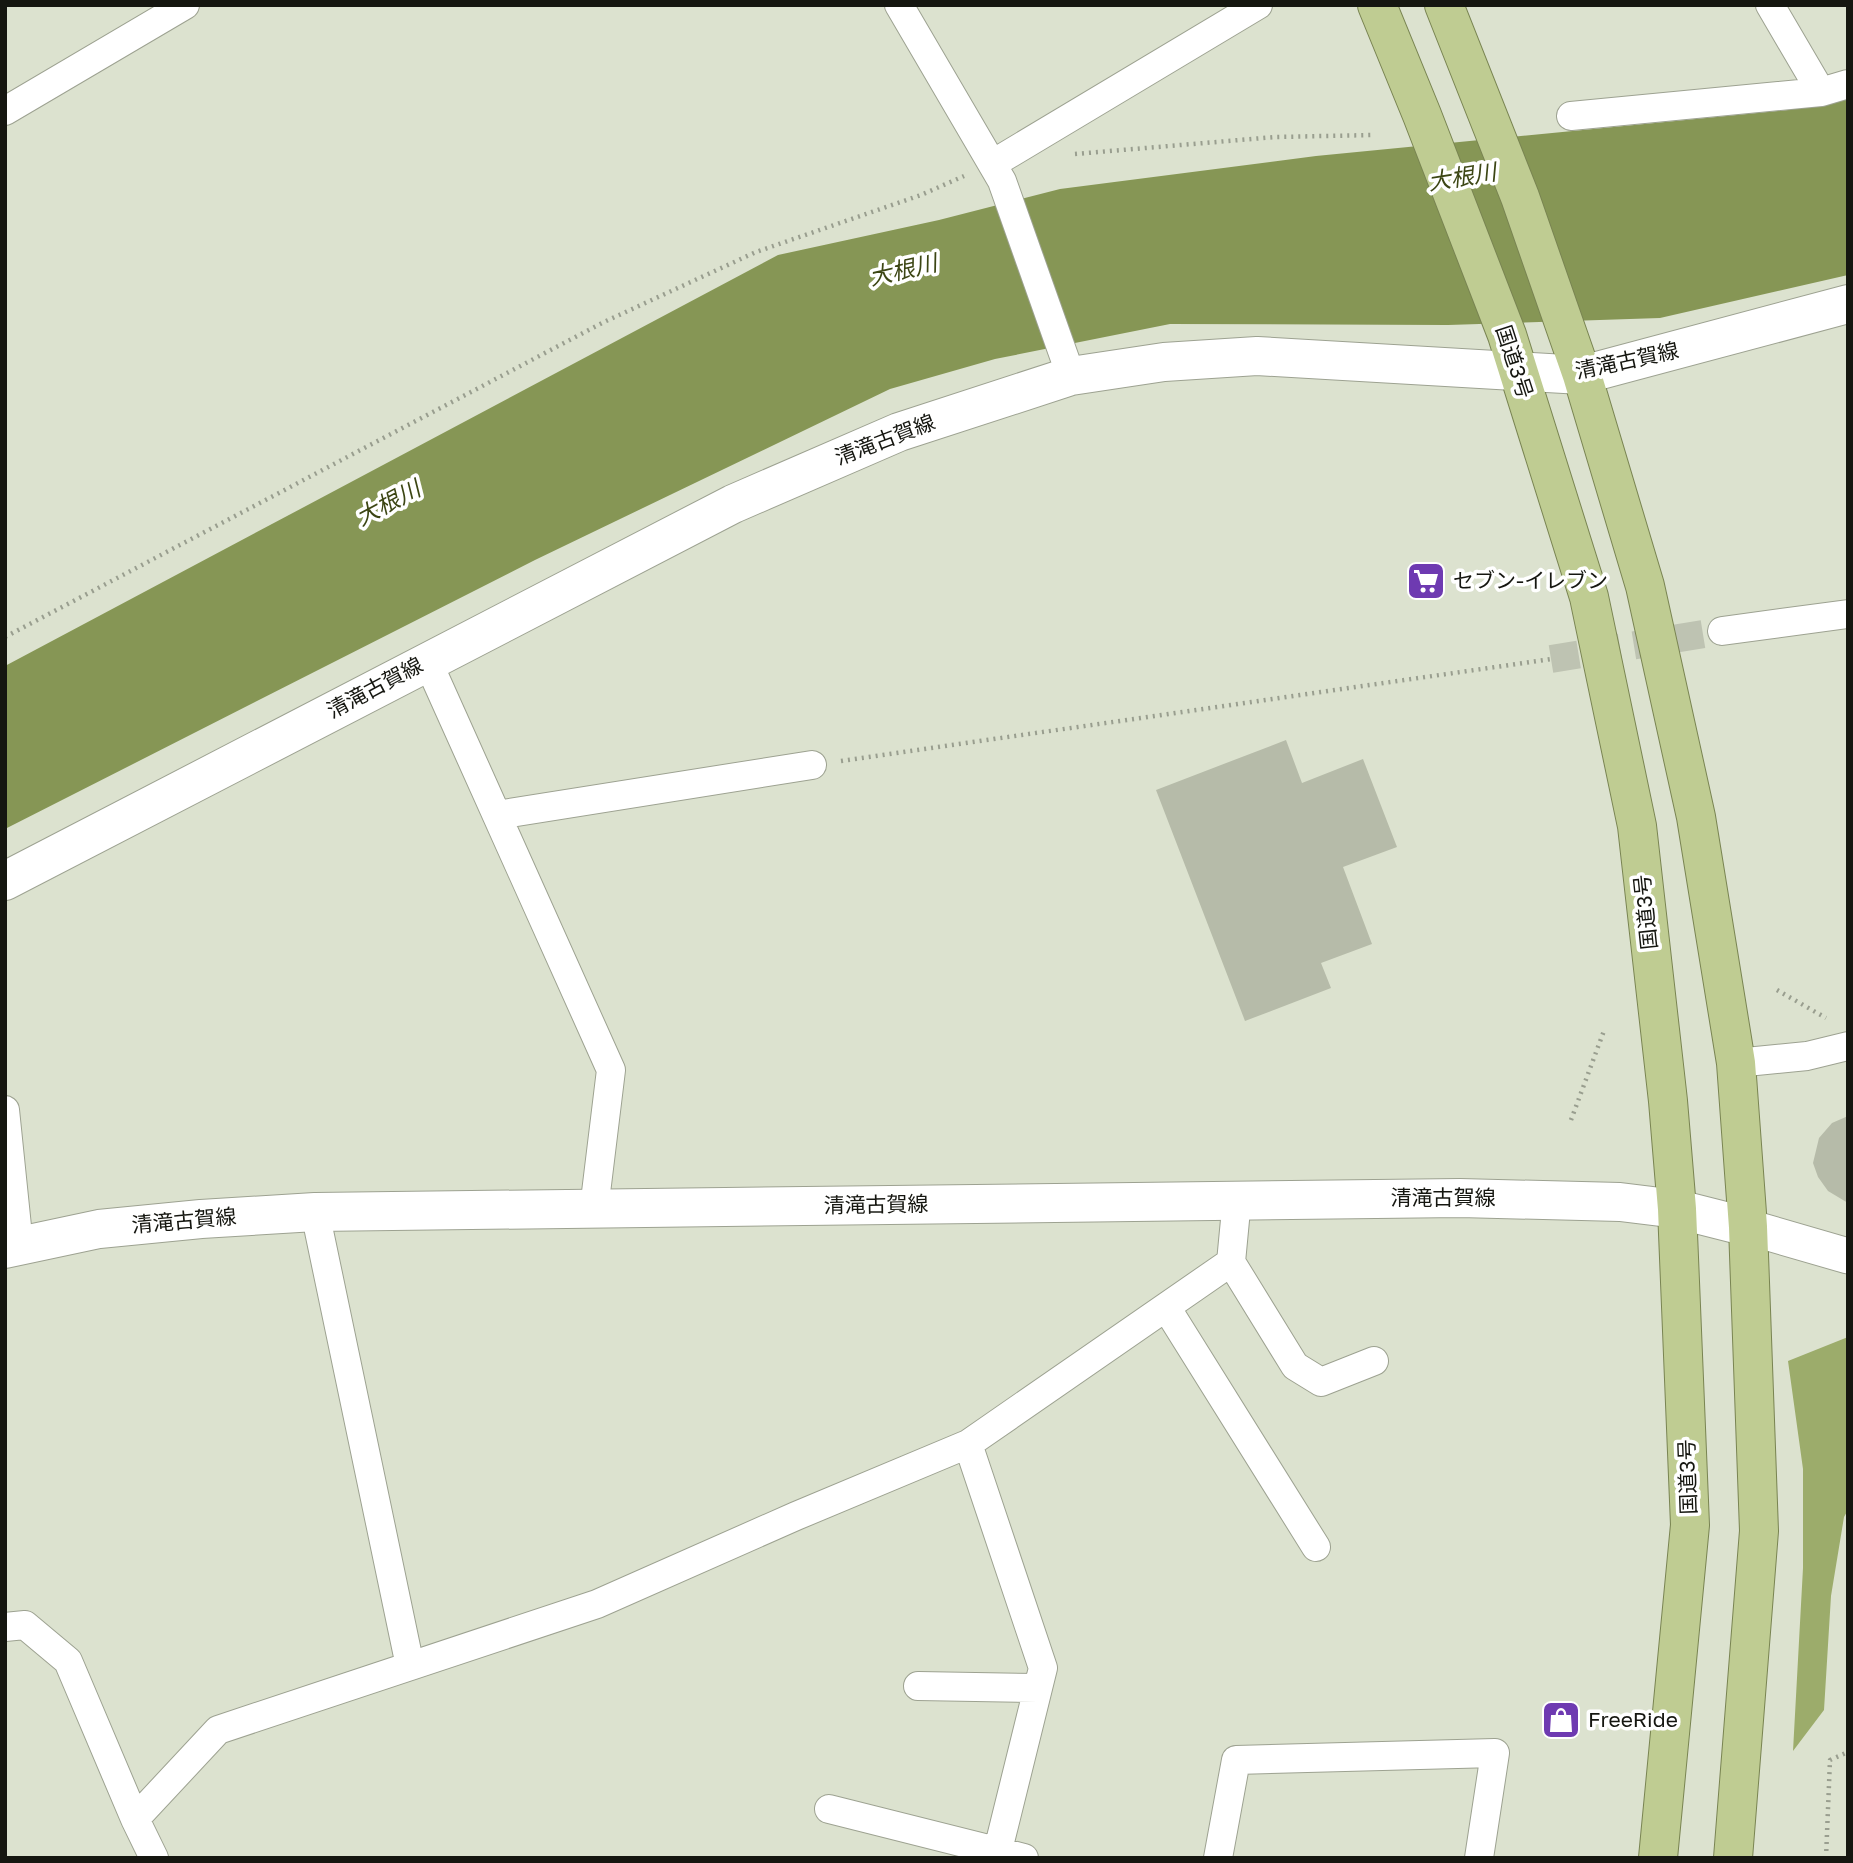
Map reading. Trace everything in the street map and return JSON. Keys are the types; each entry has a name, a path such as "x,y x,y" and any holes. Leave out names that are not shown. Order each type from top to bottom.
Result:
{"highway":[{"name":"国道3号","path":"1377,5 1507,335 1589,597 1637,826 1668,1101 1677,1209 1690,1525 1658,1858"},
{"path":"1444,5 1520,197 1582,375 1645,586 1696,817 1736,1063 1748,1227 1759,1531 1733,1858"}],"main road":[{"name":"清滝古賀線","path":"5,881 733,504 899,432 1068,367 1257,356 1582,375 1848,304"},
{"name":"清滝古賀線","path":"12,1247 99,1229 315,1212 1237,1199 1460,1198 1620,1202 1677,1209 1748,1227"}],"street":[{"path":"5,111 185,5"},
{"path":"899,5 998,172 1068,367"},
{"path":"998,172 1258,5"},
{"path":"1770,5 1835,88"},
{"path":"1571,116 1835,88"},
{"path":"1722,631 1848,614"},
{"path":"428,660 611,1070 594,1209"},
{"path":"496,815 812,765"},
{"path":"1736,1063 1807,1056 1842,1035"},
{"path":"5,1110 12,1247"},
{"path":"1237,1199 1231,1262 1294,1366 1321,1382 1374,1361"},
{"path":"315,1212 410,1666"},
{"path":"1748,1227 1848,1256"},
{"path":"135,1819 218,1730 597,1604 968,1444 1231,1262"},
{"path":"1166,1307 1316,1547"},
{"path":"829,1809 1006,1856 1043,1668 968,1444"},
{"path":"5,1627 25,1625 68,1661 154,1858"},
{"path":"918,1686 1038,1688"},
{"path":"1218,1858 1236,1760 1495,1753 1479,1858"}],"path":[{"path":"1070,155 1275,136 1374,135"},
{"path":"5,637 604,322 756,252 921,195 998,172"},
{"path":"812,765 1551,659"},
{"path":"1777,990 1842,1035"},
{"path":"1571,1120 1605,1028"},
{"path":"1826,1858 1829,1760 1848,1752"}],"shaded area":[{"path":"1848,1337 1848,1510 1844,1517 1831,1596 1824,1710 1793,1751 1803,1568 1803,1469 1788,1361"}],"water":[{"name":"大根川","path":"1848,93 1848,275 1660,318 1448,325 1170,324 995,359 890,389 535,560 5,829 5,666 778,255 939,220 1060,189 1316,156 1788,110"}],"building":[{"path":"1286,740 1302,783 1363,759 1397,847 1343,867 1372,944 1321,963 1331,988 1245,1021 1156,790"},
{"path":"1848,1116 1848,1203 1828,1191 1818,1177 1813,1163 1819,1138 1832,1123"}],"tunnel":[{"path":"1551,659 1722,631"}],"place":[{"name":"セブン-イレブン","path":"1426,581"},
{"name":"FreeRide","path":"1561,1720"}]}
